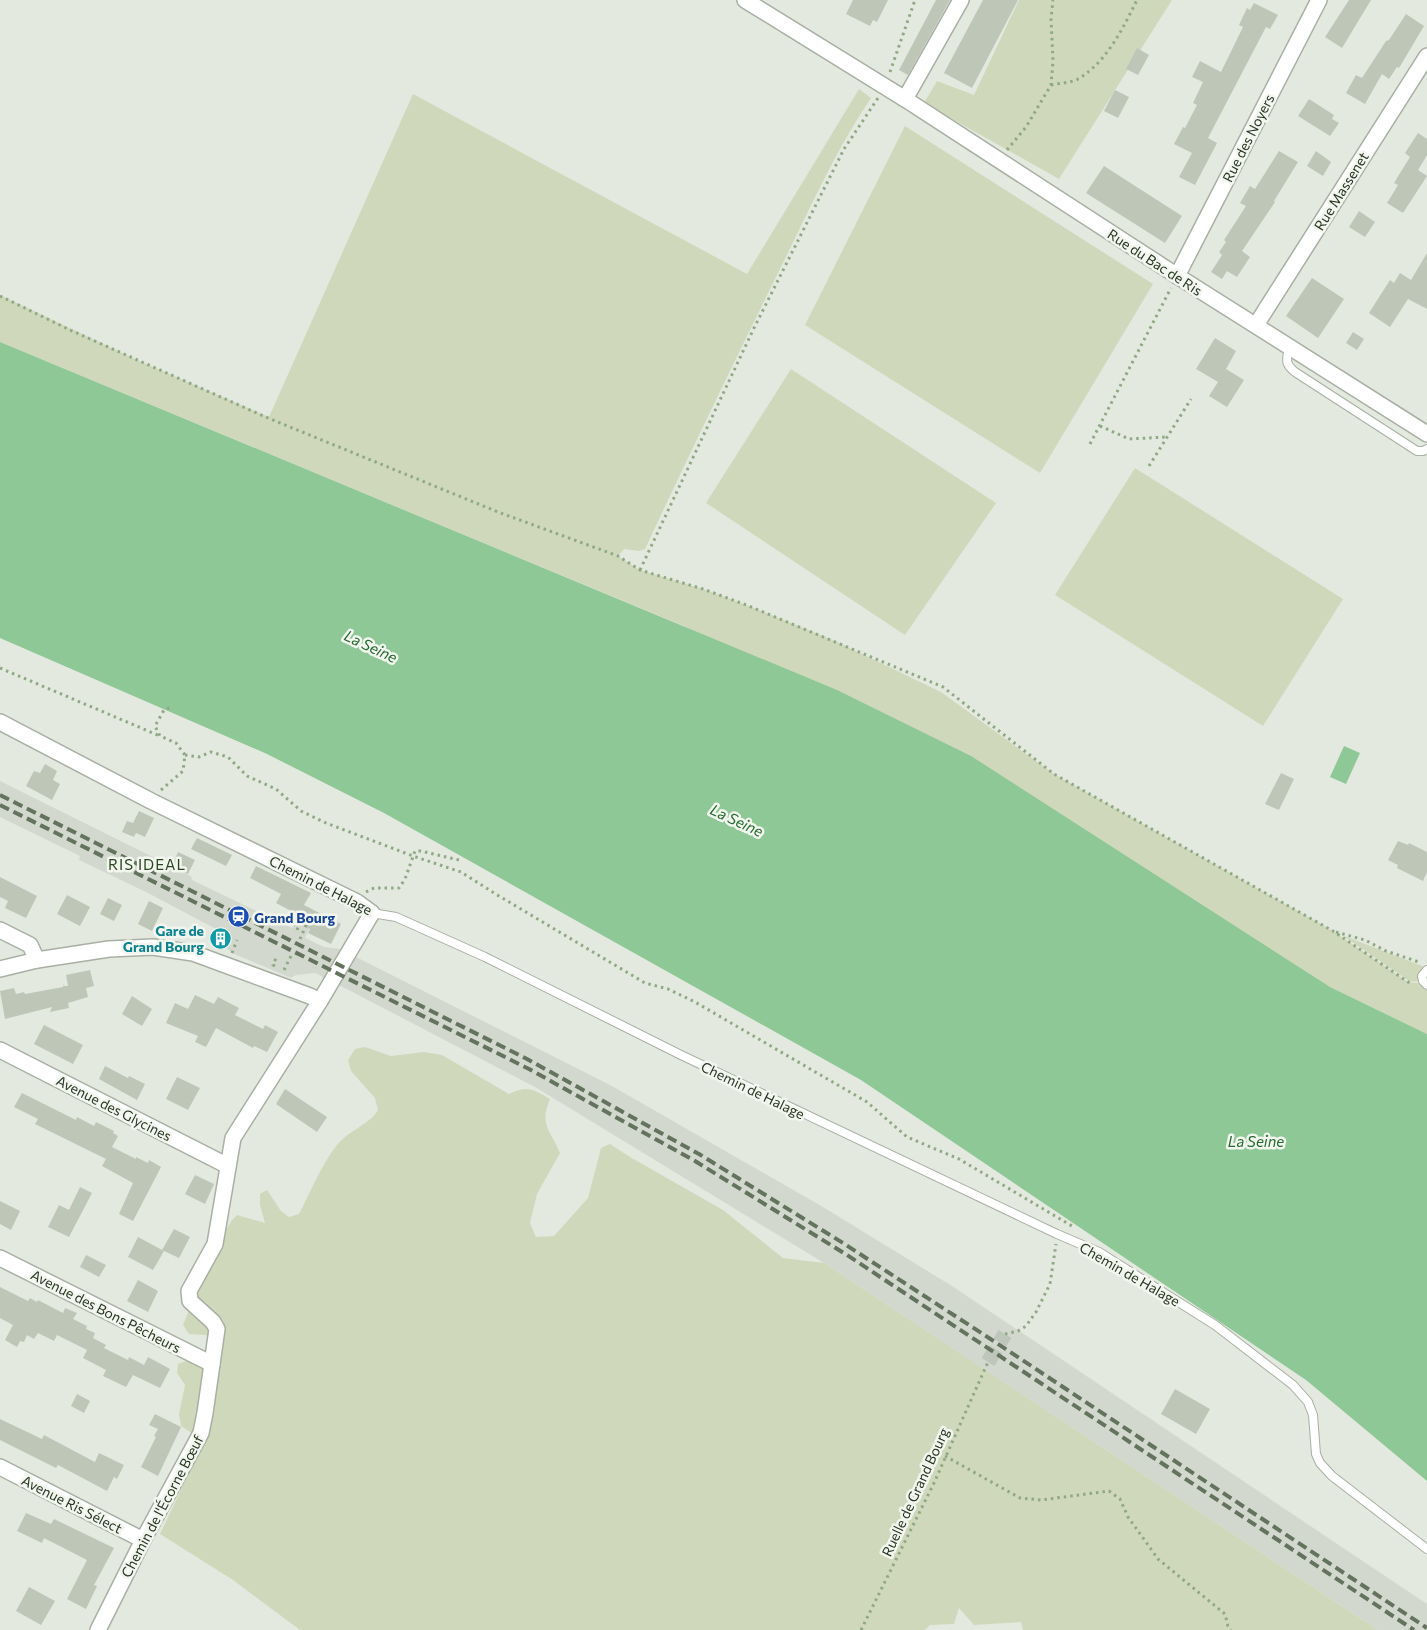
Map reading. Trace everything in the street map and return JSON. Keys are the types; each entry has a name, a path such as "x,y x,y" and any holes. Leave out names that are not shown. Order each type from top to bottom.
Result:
{"street":[{"name":"Rue du Bac de Ris","path":"745,0 906,98 1177,276 1427,434"},
{"path":"906,98 961,0"},
{"name":"Rue des Noyers","path":"1177,276 1319,0"},
{"name":"Rue Massenet","path":"1256,326 1427,56"},
{"name":"Chemin de Halage","path":"0,722 151,801 357,902 372,913"},
{"name":"Chemin de l'Écorne Bœuf","path":"98,1630 143,1540 201,1433 217,1329 213,1322 190,1301 189,1291 216,1244 233,1138 320,1001 372,913"},
{"path":"0,930 30,945 37,960"},
{"path":"0,969 37,960 109,949 153,948 193,953 320,1001"},
{"name":"Avenue des Glycines","path":"0,1050 228,1166"},
{"name":"Avenue des Bons Pêcheurs","path":"0,1258 212,1364"},
{"name":"Avenue Ris Sélect","path":"0,1467 143,1540"}],"lane":[{"path":"1289,346 1286,362 1288,367 1417,451 1427,449"},
{"name":"Chemin de Halage","path":"372,913 396,916 681,1055 1057,1234 1099,1252 1215,1325 1293,1385 1308,1402 1313,1415 1316,1454 1320,1463 1332,1476 1427,1549"},
{"path":"1424,967 1422,976 1427,985"}],"path":[{"path":"640,570 754,328 844,149 885,86 915,0"},
{"path":"998,160 1026,127 1051,85 1053,61 1050,19 1053,0"},
{"path":"1051,85 1077,79 1095,65 1119,36 1137,0"},
{"path":"1090,444 1177,276"},
{"path":"0,296 70,330 220,397 498,512 618,556 640,570 703,589 749,606 943,687 1054,774 1333,932 1408,982 1427,985"},
{"path":"1149,466 1191,398"},
{"path":"1100,426 1129,439 1167,436"},
{"path":"0,668 176,743 185,755 183,772 151,801"},
{"path":"160,736 155,726 164,710 172,707"},
{"path":"185,755 199,757 211,752 228,757 247,776 276,789 301,811 326,823 461,872 645,983 668,989 695,1002 867,1102 907,1137 959,1159 1074,1228"},
{"path":"357,902 369,889 399,888 405,879 415,851 459,860"},
{"path":"296,930 301,920 307,923 300,939"},
{"path":"1333,932 1365,940 1424,967"},
{"path":"234,948 237,940"},
{"path":"284,970 292,956"},
{"path":"276,958 273,965 277,967"},
{"path":"1005,1334 1018,1331 1026,1326 1036,1312 1050,1284 1057,1234"},
{"name":"Ruelle de Grand Bourg","path":"861,1630 934,1483 988,1362"},
{"path":"945,1456 1020,1498 1041,1500 1109,1491 1120,1499 1128,1517 1158,1559 1225,1614 1231,1630"}],"shaded area":[{"path":"1019,0 1172,0 1059,179 924,103 937,81 974,95"},
{"path":"859,89 871,98 823,182 645,549 639,551 624,549 618,556 640,570 703,589 833,640 941,692 1054,774 1333,931 1408,982 1425,984 1427,986 1427,1034 1330,987 684,626 0,342 0,295 137,360 269,417 413,94 747,274"},
{"path":"905,126 1153,284 1040,473 805,325"},
{"path":"791,369 996,503 905,635 706,503"},
{"path":"1135,468 1343,599 1263,726 1055,595"},
{"path":"0,781 191,876 192,880 292,928 300,913 313,920 305,938 324,947 341,949 325,978 315,973 296,975 291,978 232,953 211,939 216,929 146,892 79,860 80,856 0,817"},
{"path":"1342,935 1422,966 1425,969 1421,982 1409,981"},
{"path":"354,956 612,1086 823,1207 952,1286 1427,1604 1427,1630 1378,1630 824,1263 535,1087 339,985"},
{"path":"365,1047 391,1056 424,1052 442,1055 509,1094 515,1091 530,1089 550,1099 546,1115 547,1127 560,1153 537,1194 530,1223 536,1237 554,1236 588,1198 601,1148 610,1144 723,1210 783,1258 824,1263 1378,1630 1023,1630 1021,1622 974,1625 959,1608 954,1624 930,1625 925,1630 300,1630 233,1580 160,1534 204,1441 181,1426 179,1414 185,1385 177,1373 178,1364 215,1350 214,1338 205,1335 189,1334 183,1325 210,1257 232,1220 237,1215 265,1223 260,1205 260,1194 267,1190 281,1211 289,1217 299,1214 321,1170 337,1145 370,1119 378,1110 375,1098 351,1071 348,1060 355,1049"}],"water":[{"name":"La Seine","path":"0,342 837,690 971,756 1330,987 1427,1034 1427,1481 1306,1380 861,1080 384,813 267,754 0,638"},
{"path":"1344,746 1360,753 1346,784 1330,777"}],"building":[{"path":"853,0 888,0 877,22 873,20 870,26 846,14"},
{"path":"936,0 950,0 908,75 899,70"},
{"path":"983,0 1018,0 972,88 944,73"},
{"path":"1349,0 1371,0 1342,48 1325,37"},
{"path":"1254,3 1278,15 1270,29 1266,27 1208,138 1217,143 1195,185 1179,177 1192,153 1174,144 1197,105 1193,103 1203,82 1192,77 1200,61 1221,72 1243,27 1239,25 1247,8 1250,10"},
{"path":"1406,14 1424,26 1399,68 1397,67 1389,79 1382,74 1365,104 1346,93 1356,75 1362,78"},
{"path":"1137,48 1149,55 1138,75 1126,69"},
{"path":"1115,90 1129,97 1118,118 1104,111"},
{"path":"1309,99 1334,115 1332,119 1339,123 1330,136 1298,116"},
{"path":"1418,133 1427,139 1427,155 1418,170 1427,176 1403,213 1387,203 1398,185 1394,183 1410,157 1405,153"},
{"path":"1279,151 1298,162 1275,202 1242,251 1250,257 1237,277 1227,271 1222,279 1211,272 1222,255 1219,252 1226,242 1224,240 1246,206 1240,203 1250,186 1255,189"},
{"path":"1316,151 1331,162 1323,176 1307,166"},
{"path":"1104,166 1182,216 1165,243 1086,193"},
{"path":"1359,211 1375,222 1365,237 1349,227"},
{"path":"1427,253 1427,309 1408,299 1390,327 1369,313 1390,280 1394,283 1400,273 1411,280"},
{"path":"1312,278 1344,299 1318,338 1286,316"},
{"path":"1353,332 1364,339 1357,350 1346,343"},
{"path":"1215,338 1236,351 1226,369 1244,380 1227,407 1209,396 1218,382 1196,369"},
{"path":"45,764 57,771 53,780 60,784 52,800 26,786 34,771 40,773"},
{"path":"1281,773 1294,779 1279,810 1265,804"},
{"path":"139,811 154,818 145,837 136,833 134,837 122,832 127,821 133,823"},
{"path":"197,838 232,855 226,866 191,849"},
{"path":"1398,841 1408,845 1409,843 1427,852 1427,872 1423,881 1397,868 1398,865 1388,860"},
{"path":"178,852 195,860 188,874 172,866"},
{"path":"256,866 311,893 304,905 341,924 331,944 308,933 310,929 289,918 293,912 276,903 281,894 250,878"},
{"path":"0,877 37,896 26,918 5,908 8,901 0,897"},
{"path":"67,895 90,907 80,926 57,914"},
{"path":"108,898 122,905 114,921 100,914"},
{"path":"149,901 163,908 152,931 138,924"},
{"path":"90,970 94,986 86,988 88,997 68,1003 69,1008 50,1012 52,1007 5,1019 0,991 14,988 16,994 24,992 25,994 63,987 64,984 64,986 68,986 66,975"},
{"path":"195,995 214,1004 218,997 239,1008 235,1015 263,1029 265,1025 278,1032 267,1052 254,1046 253,1048 216,1028 206,1047 195,1042 198,1036 166,1023 175,1003 188,1009"},
{"path":"132,996 152,1009 142,1026 122,1014"},
{"path":"44,1025 83,1045 73,1064 34,1044"},
{"path":"105,1066 128,1078 129,1076 145,1084 137,1100 99,1079"},
{"path":"177,1077 200,1088 188,1110 166,1099"},
{"path":"285,1089 327,1117 317,1132 276,1104"},
{"path":"22,1093 76,1120 77,1117 94,1126 96,1122 114,1131 113,1133 118,1136 112,1147 136,1159 136,1157 148,1163 149,1160 161,1167 133,1221 119,1214 133,1183 102,1166 106,1159 35,1124 38,1119 14,1107"},
{"path":"195,1175 214,1184 205,1204 185,1194"},
{"path":"80,1187 92,1193 69,1237 48,1227 59,1205 69,1210"},
{"path":"0,1201 20,1211 11,1230 0,1224"},
{"path":"174,1229 190,1237 179,1258 162,1250"},
{"path":"138,1237 164,1251 153,1270 128,1257"},
{"path":"86,1255 106,1265 99,1277 80,1267"},
{"path":"138,1280 158,1291 148,1312 127,1301"},
{"path":"0,1287 28,1301 30,1298 37,1302 38,1300 63,1313 65,1308 77,1313 73,1319 87,1326 86,1329 95,1333 93,1338 106,1345 104,1348 128,1360 129,1357 144,1365 148,1357 170,1369 160,1388 133,1375 126,1387 103,1376 106,1370 83,1358 87,1350 57,1335 54,1341 38,1333 34,1339 27,1335 24,1342 20,1341 17,1347 5,1340 13,1325 0,1318"},
{"path":"1175,1389 1210,1409 1196,1434 1161,1414"},
{"path":"77,1394 90,1401 84,1413 71,1406"},
{"path":"155,1414 181,1427 158,1476 141,1467 156,1437 154,1436 158,1429 149,1425"},
{"path":"0,1419 42,1439 44,1435 95,1462 99,1453 124,1465 117,1479 114,1477 107,1491 58,1465 56,1468 0,1440"},
{"path":"26,1513 51,1524 54,1519 114,1548 94,1585 97,1586 86,1609 67,1599 87,1560 44,1538 42,1543 17,1531"},
{"path":"29,1587 55,1601 41,1625 16,1611"}],"tunnel":[{"path":"988,1362 1005,1334"}],"railway":[{"path":"0,795 527,1059 699,1154 843,1243 989,1338 1427,1628"},
{"path":"0,805 529,1069 695,1161 847,1255 1414,1630"}],"place":[{"name":"Grand Bourg","path":"238,917"},
{"name":"Gare de Grand Bourg","path":"220,938"}],"district":[{"name":"RIS IDEAL","path":"147,864"}]}
